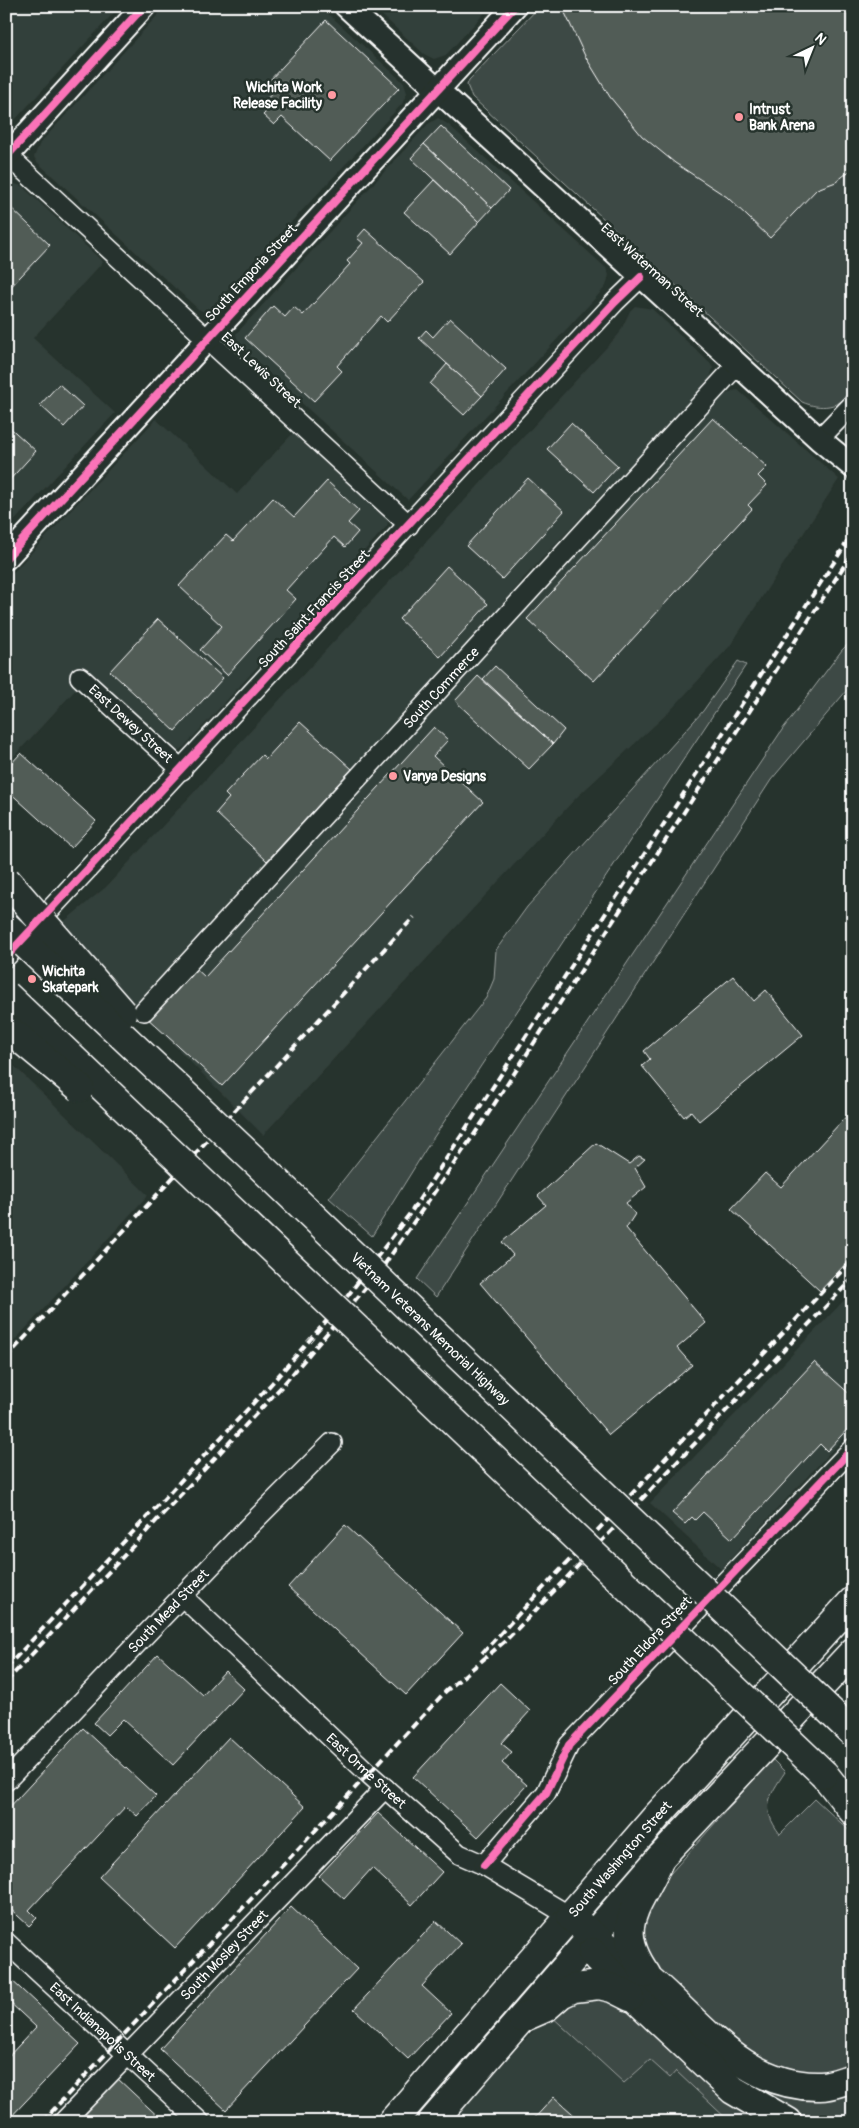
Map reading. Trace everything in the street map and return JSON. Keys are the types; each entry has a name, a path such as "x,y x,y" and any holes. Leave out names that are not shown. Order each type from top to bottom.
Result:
{"main road":[{"path":"6,880 255,1161"},
{"name":"Vietnam Veterans Memorial Highway","path":"6,926 255,1161 853,1733"},
{"path":"6,994 853,1801"},
{"path":"6,1027 90,1097 216,1194"},
{"name":"South Washington Street","path":"392,2122 657,1816 853,1601"},
{"name":"South Washington Street","path":"432,2122 660,1858 853,1652"},
{"path":"824,1774 853,1811"},
{"path":"660,1858 651,1881 632,1912 628,1929 630,1946 637,1961 644,1990 734,2090 788,2122"},
{"path":"571,1917 589,1939 598,1960 644,1990 749,2068 771,2079 794,2085 821,2086 853,2078"},
{"path":"522,2018 545,2008 561,1994 574,1988 599,1985 644,1990"}],"street":[{"path":"7,155 144,6"},
{"name":"East Waterman Street","path":"346,6 737,365 853,467"},
{"name":"South Emporia Street","path":"6,558 515,6"},
{"name":"East Lewis Street","path":"7,155 409,525"},
{"name":"South Saint Francis Street","path":"6,957 182,770 615,302 641,277"},
{"name":"South Commerce","path":"144,1011 737,365"},
{"path":"819,439 853,404"},
{"name":"East Dewey Street","path":"80,677 182,770"},
{"name":"South Mead Street","path":"6,1781 182,1596 332,1443"},
{"name":"South Eldora Street","path":"484,1865 546,1793 569,1745 853,1448"},
{"name":"East Orme Street","path":"182,1596 385,1788 459,1854 484,1865 571,1917"},
{"name":"South Mosley Street","path":"63,2122 385,1788"},
{"name":"East Indianapolis Street","path":"6,1942 126,2056 200,2122"}],"shaded area":[{"path":"6,6 120,6 13,122 6,125"},
{"path":"166,6 320,6 404,83 407,93 402,104 206,313 198,309 37,162 34,157 40,143"},
{"path":"372,6 491,6 446,55 434,59 424,54"},
{"path":"540,6 853,6 853,392 847,397 835,404 823,407 802,402 472,97 467,85 469,80"},
{"path":"438,118 449,125 606,268 609,275 606,286 601,292 408,500 239,346 236,334 428,124"},
{"path":"11,183 22,186 103,262 33,338 115,413 6,530 6,184"},
{"path":"635,306 652,309 710,363 713,368 709,382 522,580 495,617 136,1007 61,924 106,887 619,334 630,311"},
{"path":"738,390 839,479 730,646 669,712 576,798 263,1135 146,1017 723,396"},
{"path":"156,419 237,494 293,433 386,518 387,526 184,747 179,750 175,748 91,673 6,765 6,580"},
{"path":"853,639 853,683 771,780 436,1297 417,1279 782,730 842,650"},
{"path":"738,661 746,665 426,1149 372,1236 329,1198 486,998 494,979 496,950 527,907 703,711"},
{"path":"6,1058 148,1195 6,1350"},
{"path":"853,1291 853,1428 721,1569 650,1503"},
{"path":"772,1759 785,1772 771,1795 769,1802 770,1817 780,1834 815,1799 853,1834 853,2071 810,2076 757,2063 649,1964 639,1917 654,1892"},
{"path":"574,1994 620,1999 768,2122 730,2122 676,2071 670,2078 650,2060 624,2083 549,2014"},
{"path":"549,2014 624,2083 650,2060 670,2078 676,2071 730,2122 448,2122"},
{"path":"720,2059 853,2086 853,2122 815,2119 778,2108 756,2095"}],"building":[{"name":"Intrust Bank Arena","path":"565,6 853,6 853,168 836,182 817,189 770,238 727,197 675,163 642,136 610,97 585,56 565,13"},
{"name":"Wichita Work Release Facility","path":"326,20 399,88 330,161 282,117 274,125 263,115 266,112 259,106 277,89 269,81"},
{"path":"441,126 509,190 492,208 424,144"},
{"path":"424,144 492,208 479,222 411,158"},
{"path":"434,180 479,222 450,254 404,212"},
{"path":"8,205 50,245 6,292 6,207"},
{"path":"365,229 424,282 387,322 381,316 337,366 342,371 314,401 245,338 273,306 285,317 294,307 303,315 350,264 347,261 363,243 357,238"},
{"path":"450,318 506,369 482,396 419,338 426,330 433,337"},
{"path":"447,364 482,396 464,415 430,384"},
{"path":"59,384 83,406 64,427 40,405"},
{"path":"713,418 767,467 758,476 767,485 748,505 752,509 594,681 527,619"},
{"path":"571,423 618,466 594,492 547,449"},
{"path":"6,424 36,451 6,484"},
{"path":"528,478 564,511 502,579 466,546"},
{"path":"327,481 359,511 348,523 358,532 345,547 334,537 286,590 296,599 227,675 200,650 222,626 179,586 226,535 233,541 273,498 294,517"},
{"path":"447,566 488,604 440,657 399,619"},
{"path":"158,619 223,678 175,731 110,671"},
{"path":"495,666 564,730 553,744 483,679"},
{"path":"478,676 553,744 529,769 455,701"},
{"path":"300,722 352,769 267,861 216,813 229,798 225,794 262,755 266,759"},
{"path":"434,727 448,740 433,756 483,802 222,1086 145,1016 192,965 205,977"},
{"path":"21,753 96,821 71,848 6,789 6,769"},
{"path":"733,976 754,1001 766,990 803,1035 699,1121 691,1111 684,1117 642,1066 650,1059 644,1051"},
{"path":"853,1109 853,1256 820,1291 731,1209 765,1173 781,1187"},
{"path":"596,1143 629,1164 639,1156 645,1159 635,1168 646,1187 626,1203 635,1214 626,1228 706,1323 677,1348 692,1365 609,1435 480,1283 513,1255 502,1242 546,1205 538,1196"},
{"path":"814,1362 853,1397 853,1423 827,1451 820,1444 732,1539 703,1512 695,1520 692,1517 685,1524 672,1513"},
{"path":"345,1525 463,1633 406,1695 288,1587"},
{"path":"158,1654 203,1695 225,1671 244,1689 173,1765 123,1719 107,1735 94,1723"},
{"path":"500,1683 530,1711 501,1743 512,1752 502,1763 527,1785 478,1837 413,1777"},
{"path":"83,1728 156,1796 137,1816 126,1806 29,1910 37,1918 29,1926 6,1905 6,1811"},
{"path":"229,1737 305,1807 175,1948 99,1877"},
{"path":"378,1813 442,1872 412,1905 372,1868 344,1899 319,1876"},
{"path":"291,1907 357,1969 226,2110 160,2049"},
{"path":"436,1921 461,1944 422,1986 451,2013 408,2059 354,2009"},
{"path":"7,1976 80,2044 6,2122 6,2059 36,2027 6,1999"},
{"path":"117,2078 164,2122 76,2122"},
{"path":"554,2097 582,2122 531,2122"}],"railway":[{"path":"6,1668 272,1383 343,1302 411,1212 853,533"},
{"path":"6,1682 283,1385 380,1271 482,1123 853,552"},
{"path":"6,1358 414,917"},
{"path":"482,1653 853,1259"},
{"path":"42,2122 446,1691 504,1642 532,1614 853,1278"}],"cycle path":[{"path":"6,157 144,6"},
{"path":"6,558 515,6"},
{"path":"6,957 615,302 641,277"},
{"path":"484,1865 546,1793 569,1745 853,1448"}],"place":[{"name":"Wichita Work Release Facility","path":"332,95"},
{"name":"Intrust Bank Arena","path":"739,117"},
{"name":"Vanya Designs","path":"393,776"},
{"name":"Wichita Skatepark","path":"32,979"}]}
